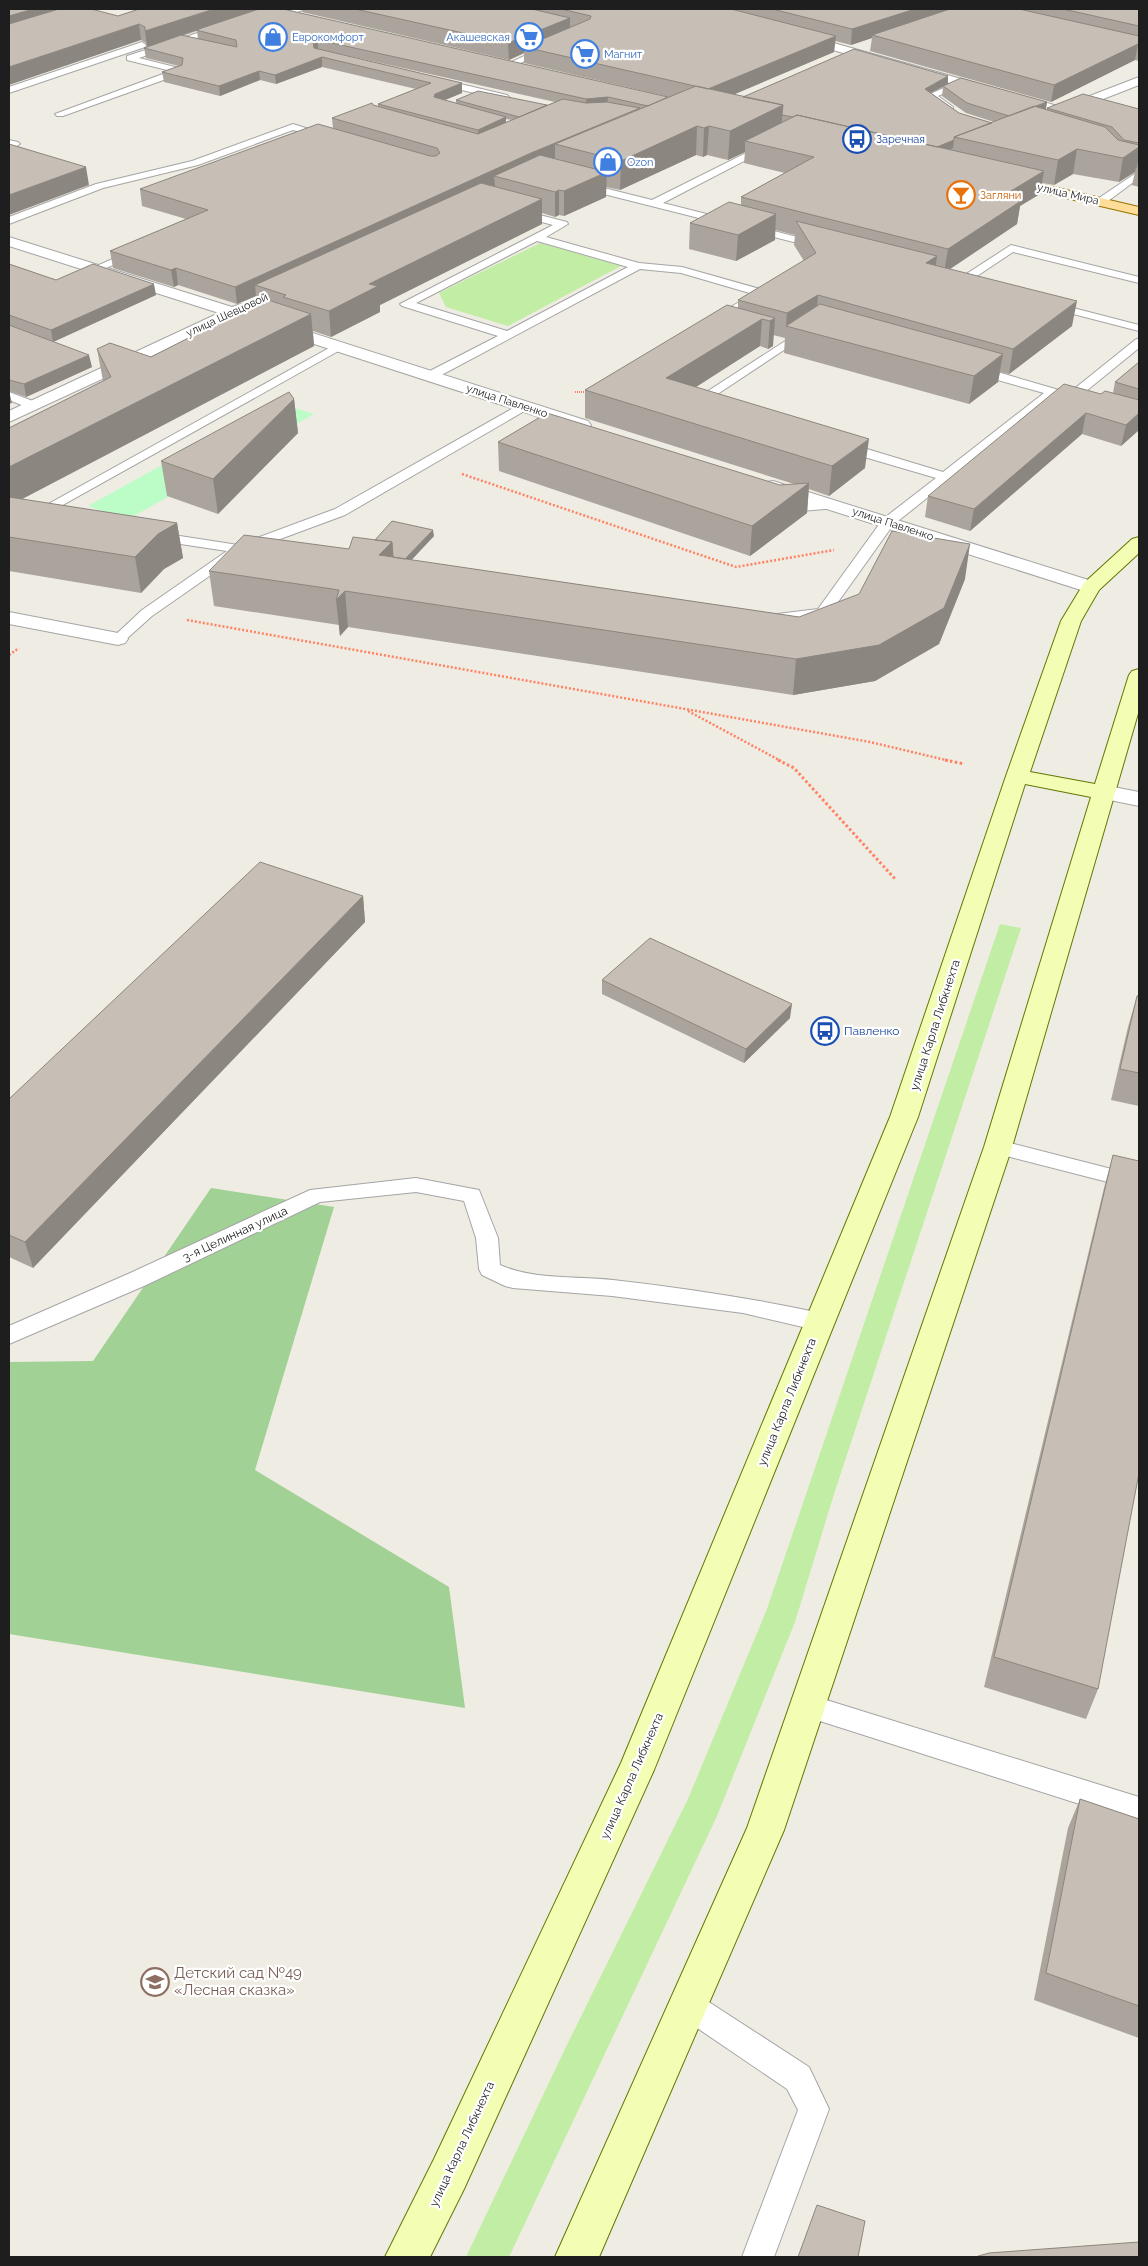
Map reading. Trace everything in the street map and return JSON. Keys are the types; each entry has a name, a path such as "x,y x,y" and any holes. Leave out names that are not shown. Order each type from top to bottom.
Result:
{"main road":[{"path":"273,10 312,19"},
{"path":"496,61 528,68"},
{"name":"улица Мира","path":"989,176 1139,211"},
{"name":"улица Карла Либкнехта","path":"407,2257 449,2174 636,1770 904,1117 1017,776 1071,621 1091,587 1139,543"},
{"path":"578,2257 765,1830 998,1147 1139,675"},
{"path":"1017,776 1103,792"}],"street":[{"path":"786,34 1062,111"},
{"path":"834,58 870,45"},
{"path":"1045,118 1139,81"},
{"name":"улица Павленко","path":"9,242 524,406 560,425 600,431"},
{"name":"улица Шевцовой","path":"9,417 250,305"},
{"name":"улица Павленко","path":"757,481 1091,587"},
{"path":"9,618 118,639"},
{"path":"1103,792 1139,798"}],"lane":[{"path":"287,14 301,9"},
{"path":"60,114 180,71 130,58 233,24"},
{"path":"9,90 143,45 184,40 200,44"},
{"path":"511,64 560,43"},
{"path":"421,78 515,99"},
{"path":"962,83 931,96 962,117"},
{"path":"459,99 477,91"},
{"path":"9,221 100,186 196,163 293,126 340,140"},
{"path":"653,204 774,142"},
{"path":"1100,202 1139,174"},
{"path":"566,181 835,250"},
{"path":"508,210 563,224 406,304 508,335"},
{"path":"537,238 638,266 682,270 763,293 726,314"},
{"path":"979,287 956,281 1011,248 1139,280"},
{"path":"95,269 137,251"},
{"path":"430,376 638,266"},
{"path":"1036,301 1139,328"},
{"path":"716,408 697,402 815,325"},
{"path":"768,338 786,344"},
{"path":"1071,397 1139,342"},
{"path":"64,520 41,512 338,347"},
{"path":"958,365 1088,402"},
{"path":"755,620 823,613 888,522 1052,392"},
{"path":"9,396 34,406"},
{"path":"118,639 147,613 239,549 340,512 524,406"},
{"path":"831,442 946,477"},
{"path":"769,506 778,509 831,504"},
{"path":"141,534 276,554"},
{"path":"998,1147 1139,1183"},
{"name":"3-я Целинная улица","path":"9,1335 136,1280 317,1196 416,1185 472,1196 487,1238 490,1269 513,1280 612,1288 743,1305 820,1322"},
{"path":"807,1706 1139,1810"},
{"path":"688,2005 798,2078 814,2109 758,2257"}],"path":[{"path":"428,463 736,567 874,542"},
{"path":"147,613 870,742 964,764"},
{"path":"685,709 794,768 896,880"}],"green space":[{"path":"540,243 621,266 508,326 446,307 439,293"},
{"path":"276,402 314,414 127,520 88,506"},
{"path":"1000,924 1021,928 834,1494 795,1622 717,1816 509,2257 466,2257 565,2049 688,1799 767,1609"},
{"path":"211,1188 334,1207 255,1470 449,1587 465,1708 9,1634 9,1362 93,1361"}],"building":[{"path":"9,9 33,9 9,16"},
{"path":"59,9 91,9 118,16 139,9 214,9 145,31 145,27 139,24 9,67 9,24"},
{"path":"259,9 283,9 668,97 648,106 608,97 586,99 318,40 313,41 314,48 462,83 435,94 434,97 506,117 478,130 378,104 431,83 322,57 275,75 259,71 219,86 162,72 182,65 183,58 144,48 181,35 237,47 236,40 196,30"},
{"path":"355,9 532,9 570,18 508,43"},
{"path":"561,9 731,9 836,36 708,89 524,47 590,19 591,16"},
{"path":"772,9 915,9 852,29"},
{"path":"950,9 1019,9 1139,36 1139,44 1054,85 872,35"},
{"path":"1063,9 1139,9 1139,26"},
{"path":"854,49 948,76 925,89 959,113 992,123 954,137 954,140 937,147 797,115 793,117 782,115 783,105 743,97"},
{"path":"961,78 1047,102 1009,116 967,103 943,86"},
{"path":"696,86 783,105 730,131 709,126 704,128 697,126 621,161 555,144"},
{"path":"478,91 547,105 519,117 456,100"},
{"path":"1083,94 1139,109 1139,143 1124,140 1112,127 1047,108"},
{"path":"563,99 586,103 607,102 640,108 531,153 235,287 176,268 171,270 110,251 208,210 140,189 318,124 430,156 436,156 440,153 437,148 332,118 372,103 373,105 478,134"},
{"path":"1034,106 1105,127 1118,140 1139,145 1139,147 1123,158 1077,149 1058,160 954,137"},
{"path":"797,115 1044,171 1001,197 1021,201 948,249 741,197 814,157 745,141"},
{"path":"9,144 86,167 9,195"},
{"path":"540,155 607,172 564,191 559,190 555,192 494,176"},
{"path":"481,183 542,199 369,284 378,286 329,311 283,297 286,295 255,285"},
{"path":"729,202 776,214 738,235 690,223"},
{"path":"796,221 937,256 926,263 1077,301 1013,349 818,295 787,313 738,300 816,253"},
{"path":"9,264 56,280 93,264 154,284 51,330 9,315"},
{"path":"265,299 311,314 9,467 9,428 111,377 97,349 110,343 151,357"},
{"path":"820,304 1003,354 974,376 786,326"},
{"path":"727,305 775,318 770,321 762,319 666,378 869,439 832,466 585,390"},
{"path":"9,325 89,355 24,384 9,380"},
{"path":"1139,362 1139,389 1115,382"},
{"path":"1064,384 1101,394 1105,391 1139,400 1139,413 1126,425 1086,413 974,509 928,496"},
{"path":"289,392 294,399 213,479 161,461"},
{"path":"547,413 780,485 809,483 752,526 498,442"},
{"path":"9,497 177,523 158,534 135,557 9,537"},
{"path":"392,521 433,530 405,559 393,557 392,542 375,540"},
{"path":"892,531 970,544 944,608 879,645 796,659 345,591 336,600 339,590 209,571 244,535 349,549 353,537 392,542 379,555 799,617 859,594"},
{"path":"260,862 363,896 25,1242 9,1235 9,1099"},
{"path":"650,938 792,1004 746,1049 602,980"},
{"path":"1139,995 1139,1073 1120,1069 1137,996"},
{"path":"1113,1155 1139,1161 1139,1473 1098,1689 994,1657"},
{"path":"1080,1799 1139,1819 1139,2006 1046,1973"},
{"path":"817,2205 865,2221 858,2257 798,2257"},
{"path":"1139,2242 1139,2257 975,2257 989,2253"}],"place":[{"name":"Еврокомфорт","path":"273,37"},
{"name":"Акашевская","path":"529,37"},
{"name":"Магнит","path":"585,54"},
{"name":"Заречная","path":"857,139"},
{"name":"Ozon","path":"608,162"},
{"name":"Загляни","path":"961,195"},
{"name":"Павленко","path":"825,1031"},
{"name":"Детский сад №49 «Лесная сказка»","path":"155,1982"}]}
